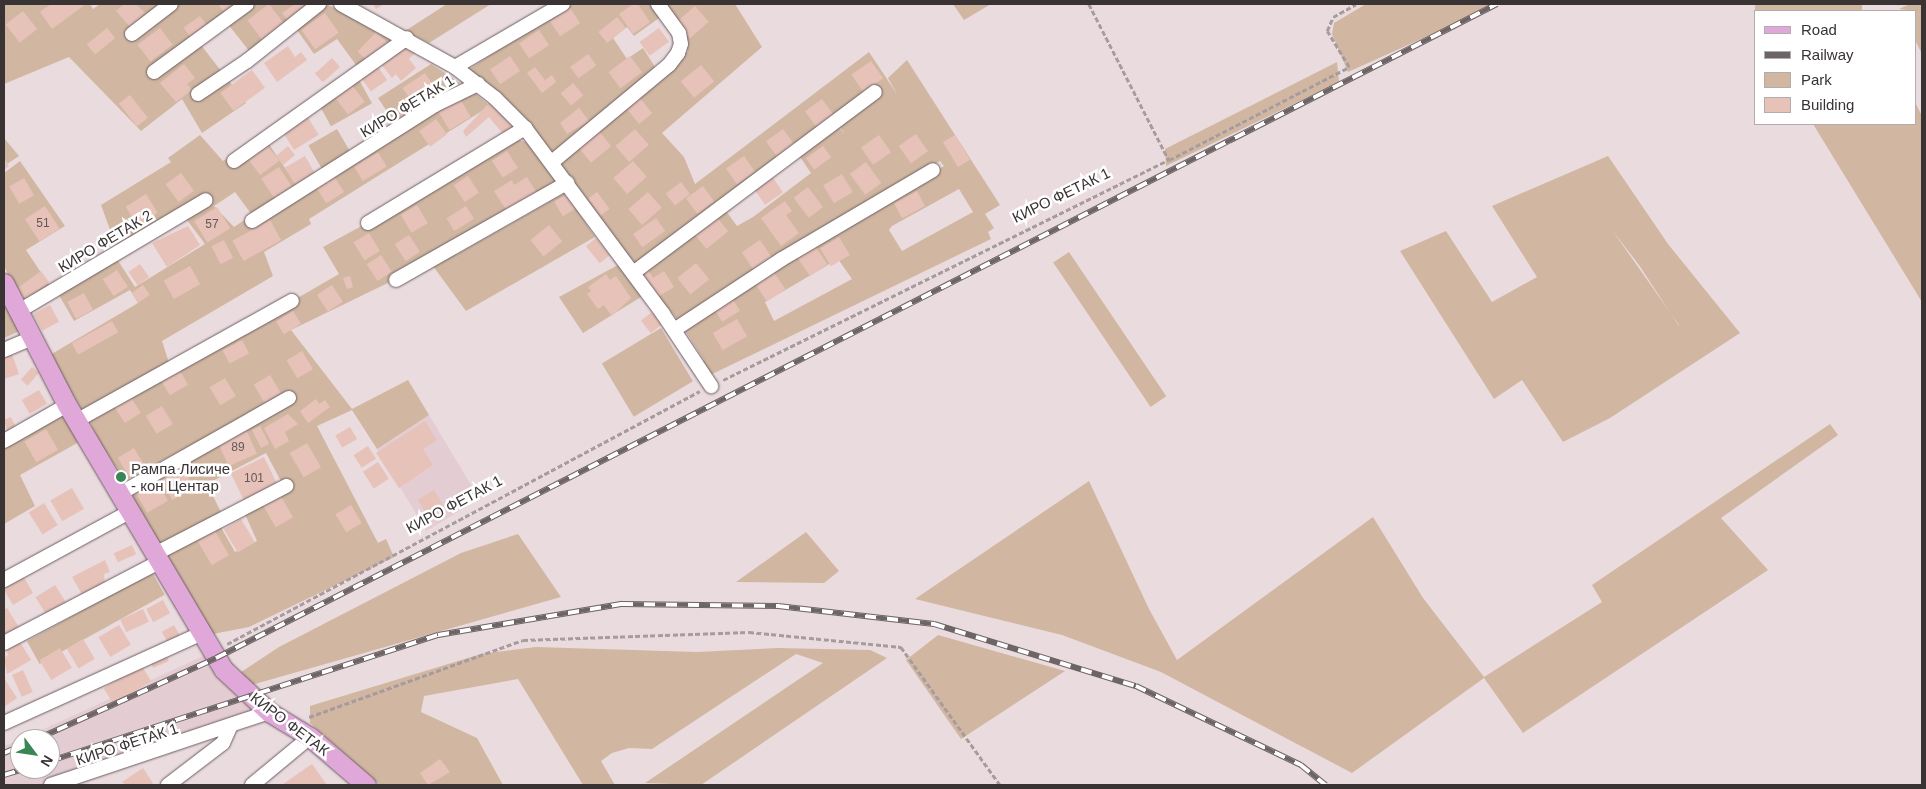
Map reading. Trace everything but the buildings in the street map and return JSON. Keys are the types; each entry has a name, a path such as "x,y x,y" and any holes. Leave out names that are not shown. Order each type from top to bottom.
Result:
{"main road":[{"name":"КИРО ФЕТАК","path":"4,283 72,413 121,493 200,634 222,669 269,712 310,738 366,785"}],"street":[{"path":"132,34 171,4"},
{"path":"154,72 247,4"},
{"path":"198,94 248,61 319,4"},
{"name":"КИРО ФЕТАК 1","path":"341,4 406,38 455,67 478,84 525,128 633,273 711,386"},
{"path":"455,67 563,4"},
{"path":"552,162 669,65 678,53 682,44 679,34 658,4"},
{"path":"234,161 406,38"},
{"name":"КИРО ФЕТАК 1","path":"252,221 435,106 478,84"},
{"path":"633,273 874,92"},
{"path":"368,223 525,128"},
{"path":"674,330 782,259 933,170"},
{"path":"396,280 567,182"},
{"name":"КИРО ФЕТАК 2","path":"19,311 206,200"},
{"path":"4,441 72,413 292,301"},
{"path":"4,350 32,338"},
{"path":"121,493 289,398"},
{"path":"4,643 286,486"},
{"path":"4,580 131,511"},
{"path":"4,723 200,634"},
{"path":"248,721 254,712 252,696"},
{"name":"КИРО ФЕТАК 1","path":"50,785 248,721 269,712"},
{"path":"168,785 224,744 230,727"},
{"path":"252,785 310,738"}],"path":[{"path":"1089,4 1169,160"},
{"name":"КИРО ФЕТАК 1","path":"212,652 711,386 1169,160 1348,67 1327,31 1333,17 1356,4"},
{"path":"288,724 523,640 749,632 901,647 1000,785"}],"shaded area":[{"path":"429,415 479,499 426,531 376,447"},
{"path":"212,652 252,696 254,712 51,785 4,785 4,746 10,744 10,779 60,779 60,729 44,729"}],"green space":[{"path":"4,4 90,4 93,9 100,4 242,4 194,36 246,103 202,133 182,99 141,131 69,57 4,84"},
{"path":"253,4 317,4 250,52 227,23"},
{"path":"447,4 491,4 429,43 405,31"},
{"path":"566,4 650,4 659,18 634,36 627,27 613,38 627,59 643,48 655,67 551,155 468,70"},
{"path":"659,4 735,4 762,47 662,133 684,157 695,184 869,52 897,94 888,78 907,60 1000,205 985,214 994,228 988,232 991,239 704,378 697,364 704,360 682,326 944,166 940,161 678,320 640,274 723,207 737,226 753,217 811,173 798,154 836,125 845,134 833,119 634,266 555,161 688,51","holes":["959,189 973,212 902,251 889,230 892,226","838,259 852,279 774,321 765,302"]},
{"path":"953,4 991,4 964,20"},
{"path":"1366,4 1499,4 1348,72 1332,34 1334,23"},
{"path":"1755,4 1862,4 1862,10 1755,10"},
{"path":"1910,4 1922,4 1922,54 1916,42 1916,10 1899,9"},
{"path":"328,5 394,38 359,69 337,39 314,54 295,27"},
{"path":"1337,62 1339,82 1166,166 1165,149"},
{"path":"431,64 460,83 396,125 378,98"},
{"path":"358,78 372,103 331,126 317,101"},
{"path":"471,90 490,106 309,219 311,224 264,252 273,276 162,341 170,366 84,414 50,355 138,303 130,290 74,321 56,290 115,256 135,287 205,244 178,208 116,246 101,205 171,162 168,158 200,135 223,161 262,134 298,187","holes":["235,192 252,215 234,227 214,206"]},
{"path":"1916,104 1922,116 1922,302 1814,125 1916,125"},
{"path":"337,129 351,153 322,170 308,146"},
{"path":"4,138 19,156 4,166"},
{"path":"519,140 526,142 542,160 556,182 391,274 394,280 291,330 352,409 408,380 429,415 377,449 352,410 317,426 378,543 386,539 394,557 249,627 213,634 164,555 219,524 235,552 257,541 244,512 293,486 291,483 283,485 266,453 207,484 221,512 158,546 128,488 294,395 290,390 286,395 125,480 99,441 89,419 339,274 323,247"},
{"path":"1608,156 1668,244 1740,333 1610,418 1563,442 1522,380 1494,399 1400,251 1446,231 1492,302 1537,277 1492,206","holes":["1612,230 1639,265 1670,312"]},
{"path":"20,161 65,226 26,250 50,286 22,303 4,266 4,173"},
{"path":"565,193 595,237 466,311 430,262 452,249 456,255"},
{"path":"1069,252 1166,396 1151,407 1053,263"},
{"path":"618,265 641,297 583,333 559,297"},
{"path":"4,283 26,328 4,338"},
{"path":"661,328 693,381 634,417 602,364"},
{"path":"65,414 79,442 20,475 35,506 4,524 4,445"},
{"path":"1830,424 1838,435 1721,518 1768,570 1523,733 1484,678 1352,773 1161,672 1062,635 915,599 1089,481 1149,609 1177,660 1373,517 1423,598 1484,677 1602,602 1592,585"},
{"path":"806,532 839,571 824,583 736,582"},
{"path":"518,534 561,597 248,686 238,674 279,647 461,553"},
{"path":"152,572 165,595 40,664 27,641"},
{"path":"938,635 1065,671 961,739 906,660"},
{"path":"536,647 697,652 778,648 870,650 887,658 701,785 645,783 823,663 796,654 652,749 629,748 612,753 601,761 615,785 583,785 518,679 424,696 421,712 477,738 503,785 380,785 310,723 310,706 481,654"}],"railway":[{"path":"59,729 216,658 1497,4"},
{"path":"60,758 438,635 622,604 778,606 934,624 1136,686 1301,765 1326,785"},
{"path":"4,753 10,750"},
{"path":"4,775 10,773"}],"place":[{"name":"Рампа Лисиче - кон Центар","path":"121,477"}]}
